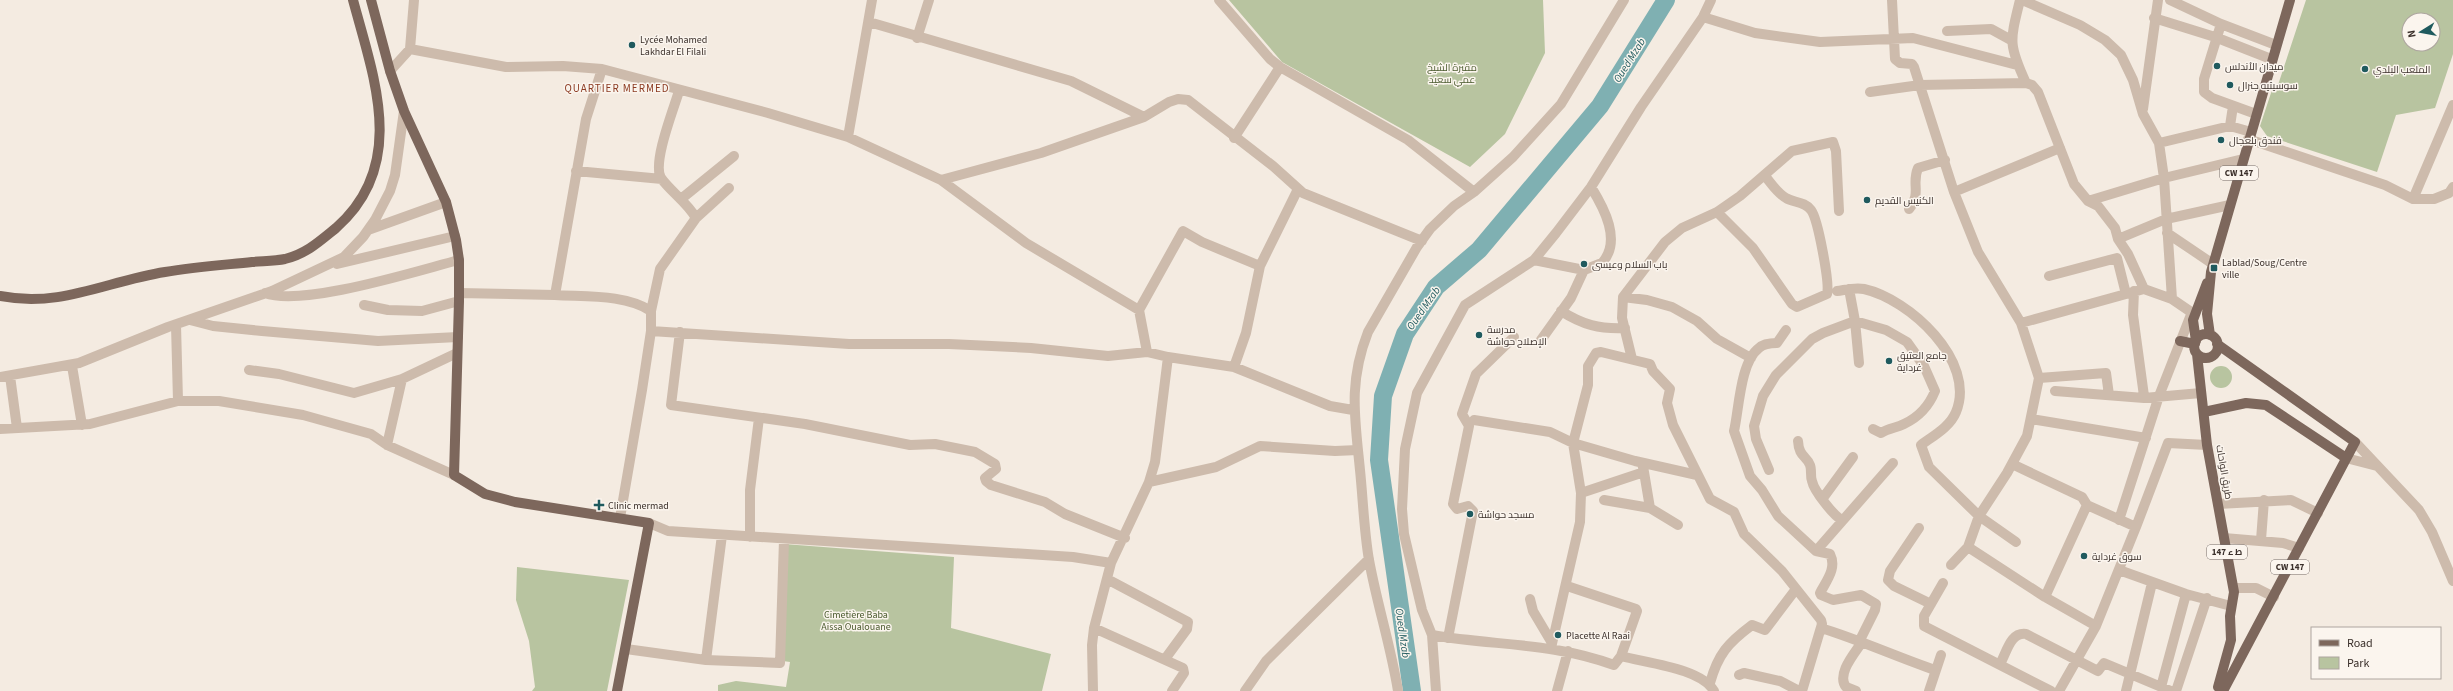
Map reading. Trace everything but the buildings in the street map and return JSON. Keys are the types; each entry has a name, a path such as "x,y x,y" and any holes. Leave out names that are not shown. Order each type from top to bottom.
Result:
{"main road":[{"path":"0,296 17,299 52,299 138,276 191,268 285,259 306,251 321,240 359,204 375,169 380,145 380,120 376,85 353,0"},
{"path":"371,0 390,71 404,111 446,202 455,236 459,260 459,297 454,475 486,494 515,502 620,518 649,524 617,691"},
{"name":"CW 147","path":"2210,335 2207,314 2212,268 2290,0"},
{"path":"2212,268 2193,313 2192,326 2197,354 2203,358 2213,356 2217,350 2217,344"},
{"path":"2180,341 2195,342 2203,335 2210,335 2217,344 2355,442"},
{"name":"ط ء 147","path":"2197,354 2204,412"},
{"path":"2204,412 2246,403 2266,405 2346,458"},
{"name":"طريق الواحات","path":"2204,412 2207,445 2234,588 2231,606 2231,640 2224,670 2216,691"},
{"name":"CW 147","path":"2223,691 2355,442"}],"street":[{"path":"390,71 410,49 414,0"},
{"path":"848,137 872,0"},
{"path":"917,38 929,0"},
{"path":"1219,0 1270,59 1280,67 1408,140 1474,192"},
{"path":"1398,691 1392,654 1369,559 1353,410 1357,366 1368,332 1422,241 1454,206 1474,192 1513,157 1561,104 1624,0"},
{"path":"1436,691 1432,635 1422,610 1404,534 1402,510 1405,449 1417,392 1465,305 1534,260 1591,187 1641,107 1703,17 1711,0"},
{"path":"1892,0 1895,59 1900,63 1912,64 1945,160 1954,192 1978,252 2021,323 2039,378 2027,436 2012,464 1979,516 1968,547 1951,565"},
{"path":"2026,83 2012,51 2011,40 2021,0 2080,25 2105,40 2121,55 2133,80 2143,114 2158,143 2164,178 2172,299"},
{"path":"2143,114 2154,18 2158,0"},
{"path":"2175,1 2221,24 2276,45"},
{"path":"1703,17 1755,33 1820,42 1895,40 1913,38 2017,65"},
{"path":"2154,18 2216,37 2272,59"},
{"path":"869,22 917,38 1071,81 1144,117"},
{"path":"2221,24 2204,79 2204,92 2212,98 2256,114"},
{"path":"1947,31 1992,29 2011,40"},
{"path":"410,49 506,67 563,66 602,69 679,91 768,113 848,137 941,180 1026,243 1139,310"},
{"path":"1234,138 1280,67"},
{"path":"555,295 588,109 602,69"},
{"path":"1870,92 1920,85 2026,83 2032,85 2038,92 2074,184 2088,201 2098,206 2114,228 2118,239 2128,254 2135,291 2133,315 2144,396"},
{"path":"679,91 660,154 659,170 662,178 696,218"},
{"path":"941,180 1006,164 1144,117 1168,102 1178,99 1188,100 1234,138 1273,166 1298,189 1422,241"},
{"path":"2413,199 2453,105"},
{"path":"2230,126 2233,106"},
{"path":"17,428 5,376 72,366 176,325 265,293 328,265 349,252 368,230 384,202 395,175 404,111"},
{"path":"2158,143 2230,126 2250,135 2385,185 2413,199 2434,199 2449,193 2453,186"},
{"path":"1632,360 1622,318 1623,297 1665,242 1682,228 1717,212 1765,176 1792,151 1833,142 1840,211"},
{"path":"1954,192 2060,148"},
{"path":"681,199 734,156"},
{"path":"2088,201 2164,178 2243,159"},
{"path":"1909,209 1916,196 1914,175 1918,168 1945,160"},
{"path":"576,171 662,178"},
{"path":"1717,212 1753,248 1792,304 1796,307 1827,294 1820,237 1811,210 1803,203 1788,200 1781,195 1765,176"},
{"path":"1534,260 1584,270 1602,263 1608,256 1613,241 1598,199 1591,187"},
{"path":"620,518 651,331 651,311 660,269 696,218 729,188"},
{"path":"1234,368 1246,333 1260,266 1298,189"},
{"path":"368,230 446,202"},
{"path":"2118,239 2166,219 2230,205"},
{"path":"1147,352 1139,310 1180,233 1183,231 1202,242 1260,266"},
{"path":"2167,233 2212,268"},
{"path":"328,265 455,236"},
{"path":"2049,276 2117,258 2135,291"},
{"path":"265,293 285,298 354,287 459,260"},
{"path":"1541,340 1571,298 1584,270"},
{"path":"1837,291 1862,288 1878,293 1904,306 1938,339 1955,365 1959,394 1955,414 1940,431 1921,445 1929,467 1979,516 2016,542"},
{"path":"1849,289 1855,322 1859,363"},
{"path":"2021,323 2135,291 2172,299 2193,313 2180,341 2160,396 2119,520"},
{"path":"364,305 388,310 422,311 459,297 555,295 623,301 642,305 651,311"},
{"path":"1623,297 1648,300 1672,307 1700,322 1717,339 1751,358"},
{"path":"1561,311 1585,325 1604,329 1625,328"},
{"path":"190,320 213,326 262,332 378,341 458,337"},
{"path":"1769,470 1756,439 1754,426 1763,396 1772,380 1812,339 1855,322 1886,330 1907,342 1924,366 1935,391 1930,405 1905,424 1894,426 1881,433 1873,429"},
{"path":"176,325 178,401"},
{"path":"1786,330 1777,343 1759,348 1751,358 1742,384 1734,431 1735,439 1753,481 1762,490 1778,516 1816,551 1830,554 1834,562 1820,593 1821,595 1833,600 1861,595 1876,604 1875,610 1861,641 1843,674 1842,680 1846,687 1856,691"},
{"path":"651,331 849,344 949,344 1030,348 1108,356 1147,352 1234,368 1330,406 1353,410"},
{"path":"680,332 671,405 759,418 910,445 935,444 975,452 995,464 996,469 985,478 991,485 1045,502 1065,514 1125,538"},
{"path":"1448,638 1473,511 1468,506 1457,509 1453,504 1468,426 1462,414 1476,374 1514,337"},
{"path":"249,370 279,374 349,392 402,380 457,353"},
{"path":"1552,646 1567,586 1580,522 1581,493 1573,443 1588,385 1588,366 1596,353 1650,364 1653,371 1670,389 1667,403 1672,425 1710,499 1734,512 1744,534 1760,548 1822,620 1821,628 1801,691 1780,681 1744,673 1739,675"},
{"path":"1093,691 1092,645 1094,628 1111,563 1125,538 1149,482 1155,462 1168,357"},
{"path":"72,366 82,425"},
{"path":"2039,378 2106,373 2108,395"},
{"path":"2068,376 2070,392"},
{"path":"387,445 402,380"},
{"path":"2055,391 2144,396 2201,393"},
{"path":"0,429 82,425 120,418 178,401 219,401 303,415 371,434 387,445 454,475"},
{"path":"750,537 750,490 759,418"},
{"path":"2031,419 2146,438"},
{"path":"1474,420 1550,432 1573,443 1643,467 1697,475"},
{"path":"1798,441 1798,450 1810,464 1812,481 1836,517 1842,520"},
{"path":"2355,442 2419,510 2432,532 2453,581"},
{"path":"2059,691 2096,626 2168,444 2207,445"},
{"path":"1149,482 1216,467 1260,446 1358,450"},
{"path":"1823,498 1853,457"},
{"path":"2346,458 2377,466"},
{"path":"1816,551 1893,463"},
{"path":"2012,464 2082,497 2087,505 2136,527"},
{"path":"1581,493 1643,467"},
{"path":"1643,467 1650,508"},
{"path":"1604,500 1650,508 1678,524"},
{"path":"2218,504 2264,500 2291,500 2318,512"},
{"path":"2261,540 2264,500"},
{"path":"2045,597 2087,505"},
{"path":"649,524 668,531 784,540 1073,557 1111,563"},
{"path":"1919,528 1890,571 1888,580 1894,586 1931,604"},
{"path":"706,660 722,535"},
{"path":"2224,538 2261,540 2283,543 2299,548"},
{"path":"626,649 706,660 776,664 781,662 784,540"},
{"path":"1968,547 2045,597 2096,626"},
{"path":"1245,691 1266,661 1369,559"},
{"path":"2119,570 2186,594 2207,598 2231,606"},
{"path":"1107,580 1186,619 1188,622 1187,629 1165,659"},
{"path":"1943,583 1922,618 1923,624 1926,628 2051,691"},
{"path":"2126,691 2152,583"},
{"path":"1432,635 1448,638 1552,646 1581,653 1614,665 1621,656 1637,611 1636,608 1567,586"},
{"path":"2234,588 2256,588 2274,597"},
{"path":"1621,656 1672,668 1712,687 1716,662 1736,635 1752,625 1765,630 1796,590"},
{"path":"2000,664 2014,636 2019,633 2026,634 2075,661 2097,671 2104,663 2165,690 2186,594"},
{"path":"2176,691 2207,598"},
{"path":"1530,599 1533,611 1552,646"},
{"path":"1094,628 1165,659 1185,671 1172,691"},
{"path":"1821,628 1861,641 1887,654 1935,670"},
{"path":"1557,691 1568,651"},
{"path":"1930,691 1935,670 1941,655"}],"green space":[{"name":"مقبرة الشيخ عمي سعيد","path":"1229,0 1543,0 1545,53 1505,134 1470,167 1282,62"},
{"name":"الملعب البلدي","path":"2306,0 2453,0 2453,54 2435,108 2396,115 2377,172 2267,136 2260,126 2274,84 2278,85"},
{"path":"2221,366 2229,369 2232,377 2229,385 2221,388 2213,385 2210,377 2213,369"},
{"name":"Cimetière Baba Aissa Oualouane","path":"784,544 954,557 951,628 1051,654 1042,691 718,691 718,685 736,681 786,687 790,662 783,661"},
{"path":"517,567 629,580 607,691 532,691 535,687 529,641 516,600"}],"waterway":[{"name":"Oued Mzab","path":"1412,691 1379,460 1383,396 1405,334 1436,287 1479,250 1600,106 1666,0"}],"place":[{"name":"Lycée Mohamed Lakhdar El Filali","path":"632,45"},
{"name":"ميدان الأندلس","path":"2217,66"},
{"name":"الملعب البلدي","path":"2365,69"},
{"name":"سوسيتيه جنرال","path":"2230,85"},
{"name":"فندق بلعجال","path":"2221,140"},
{"name":"الكنيس القديم","path":"1867,200"},
{"name":"باب السلام وعيسى","path":"1584,264"},
{"name":"Lablad/Soug/Centre ville","path":"2214,268"},
{"name":"مدرسة الإصلاح حواشة","path":"1479,335"},
{"name":"جامع العتيق غرداية","path":"1889,361"},
{"name":"Clinic mermad","path":"599,505"},
{"name":"مسجد حواشة","path":"1470,514"},
{"name":"سوق غرداية","path":"2084,556"},
{"name":"Placette Al Raai","path":"1558,635"}],"district":[{"name":"QUARTIER MERMED","path":"617,88"}]}
